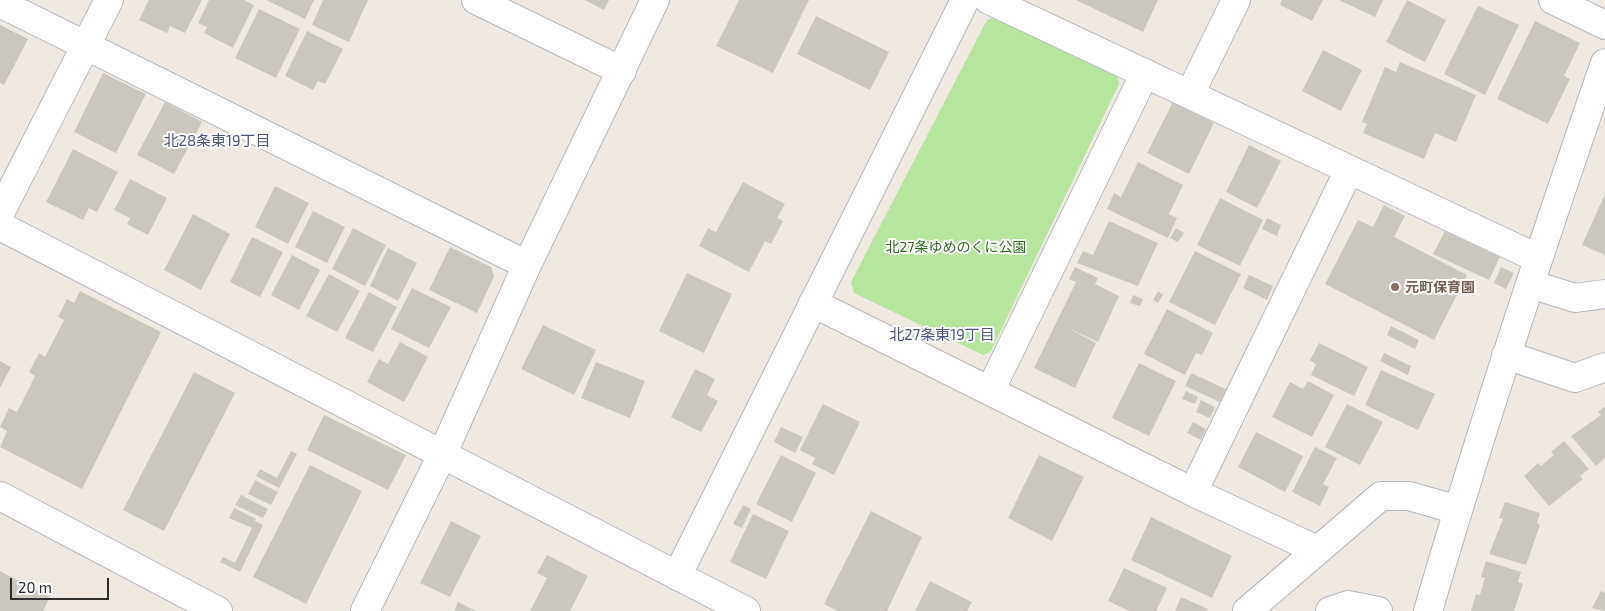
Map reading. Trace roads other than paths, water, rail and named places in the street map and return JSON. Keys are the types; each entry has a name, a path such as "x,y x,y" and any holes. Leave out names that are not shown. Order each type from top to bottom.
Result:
{"street":[{"path":"0,213 110,0"},
{"path":"476,0 622,71"},
{"path":"365,611 442,455 527,265 622,71 654,0"},
{"path":"677,576 965,0"},
{"path":"989,0 1537,258"},
{"path":"1190,94 1236,0"},
{"path":"1553,0 1605,25"},
{"path":"0,3 527,265"},
{"path":"1428,611 1537,258 1605,63"},
{"path":"990,391 1146,73"},
{"path":"1193,492 1349,170"},
{"path":"0,226 746,611"},
{"path":"1530,284 1576,298 1605,294"},
{"path":"813,303 1193,492 1317,550"},
{"path":"1506,355 1575,378 1605,367"},
{"path":"0,496 218,611"},
{"path":"1247,611 1381,496 1409,496 1458,510"},
{"path":"1330,611 1348,605 1378,611"}],"place":[{"name":"元町保育園","path":"1395,287"}],"district":[{"name":"北28条東19丁目","path":"217,141"},
{"name":"北27条東19丁目","path":"942,335"}],"park label":[{"name":"北27条ゆめのくに公園","path":"956,247"}]}
